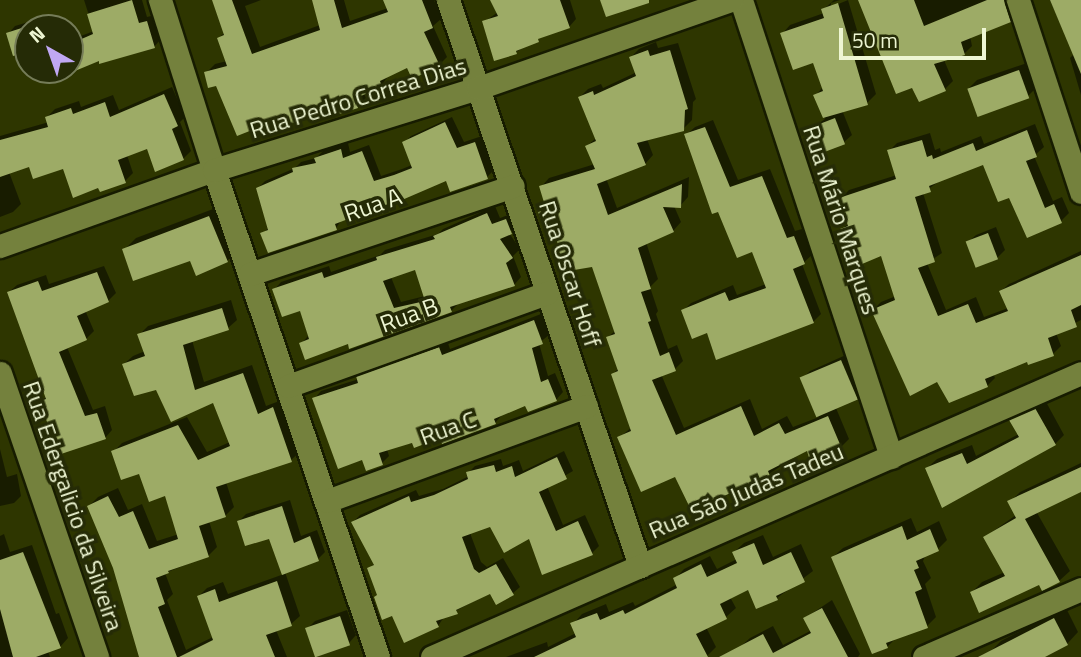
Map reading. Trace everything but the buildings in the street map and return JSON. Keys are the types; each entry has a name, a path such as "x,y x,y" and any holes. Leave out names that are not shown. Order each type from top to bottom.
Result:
{"street":[{"path":"160,0 214,170 378,657"},
{"name":"Rua Oscar Hoff","path":"448,0 640,566"},
{"name":"Rua Pedro Correa Dias","path":"0,246 214,170 478,88 731,0"},
{"name":"Rua Mário Marques","path":"741,0 891,457"},
{"path":"1018,0 1081,192"},
{"name":"Rua A","path":"250,274 513,186"},
{"name":"Rua B","path":"288,386 547,293"},
{"name":"Rua Edergalicio da Silveira","path":"0,373 97,657"},
{"name":"Rua São Judas Tadeu","path":"432,657 1081,373"},
{"name":"Rua C","path":"327,500 586,406"},
{"path":"924,657 1081,589"}]}
